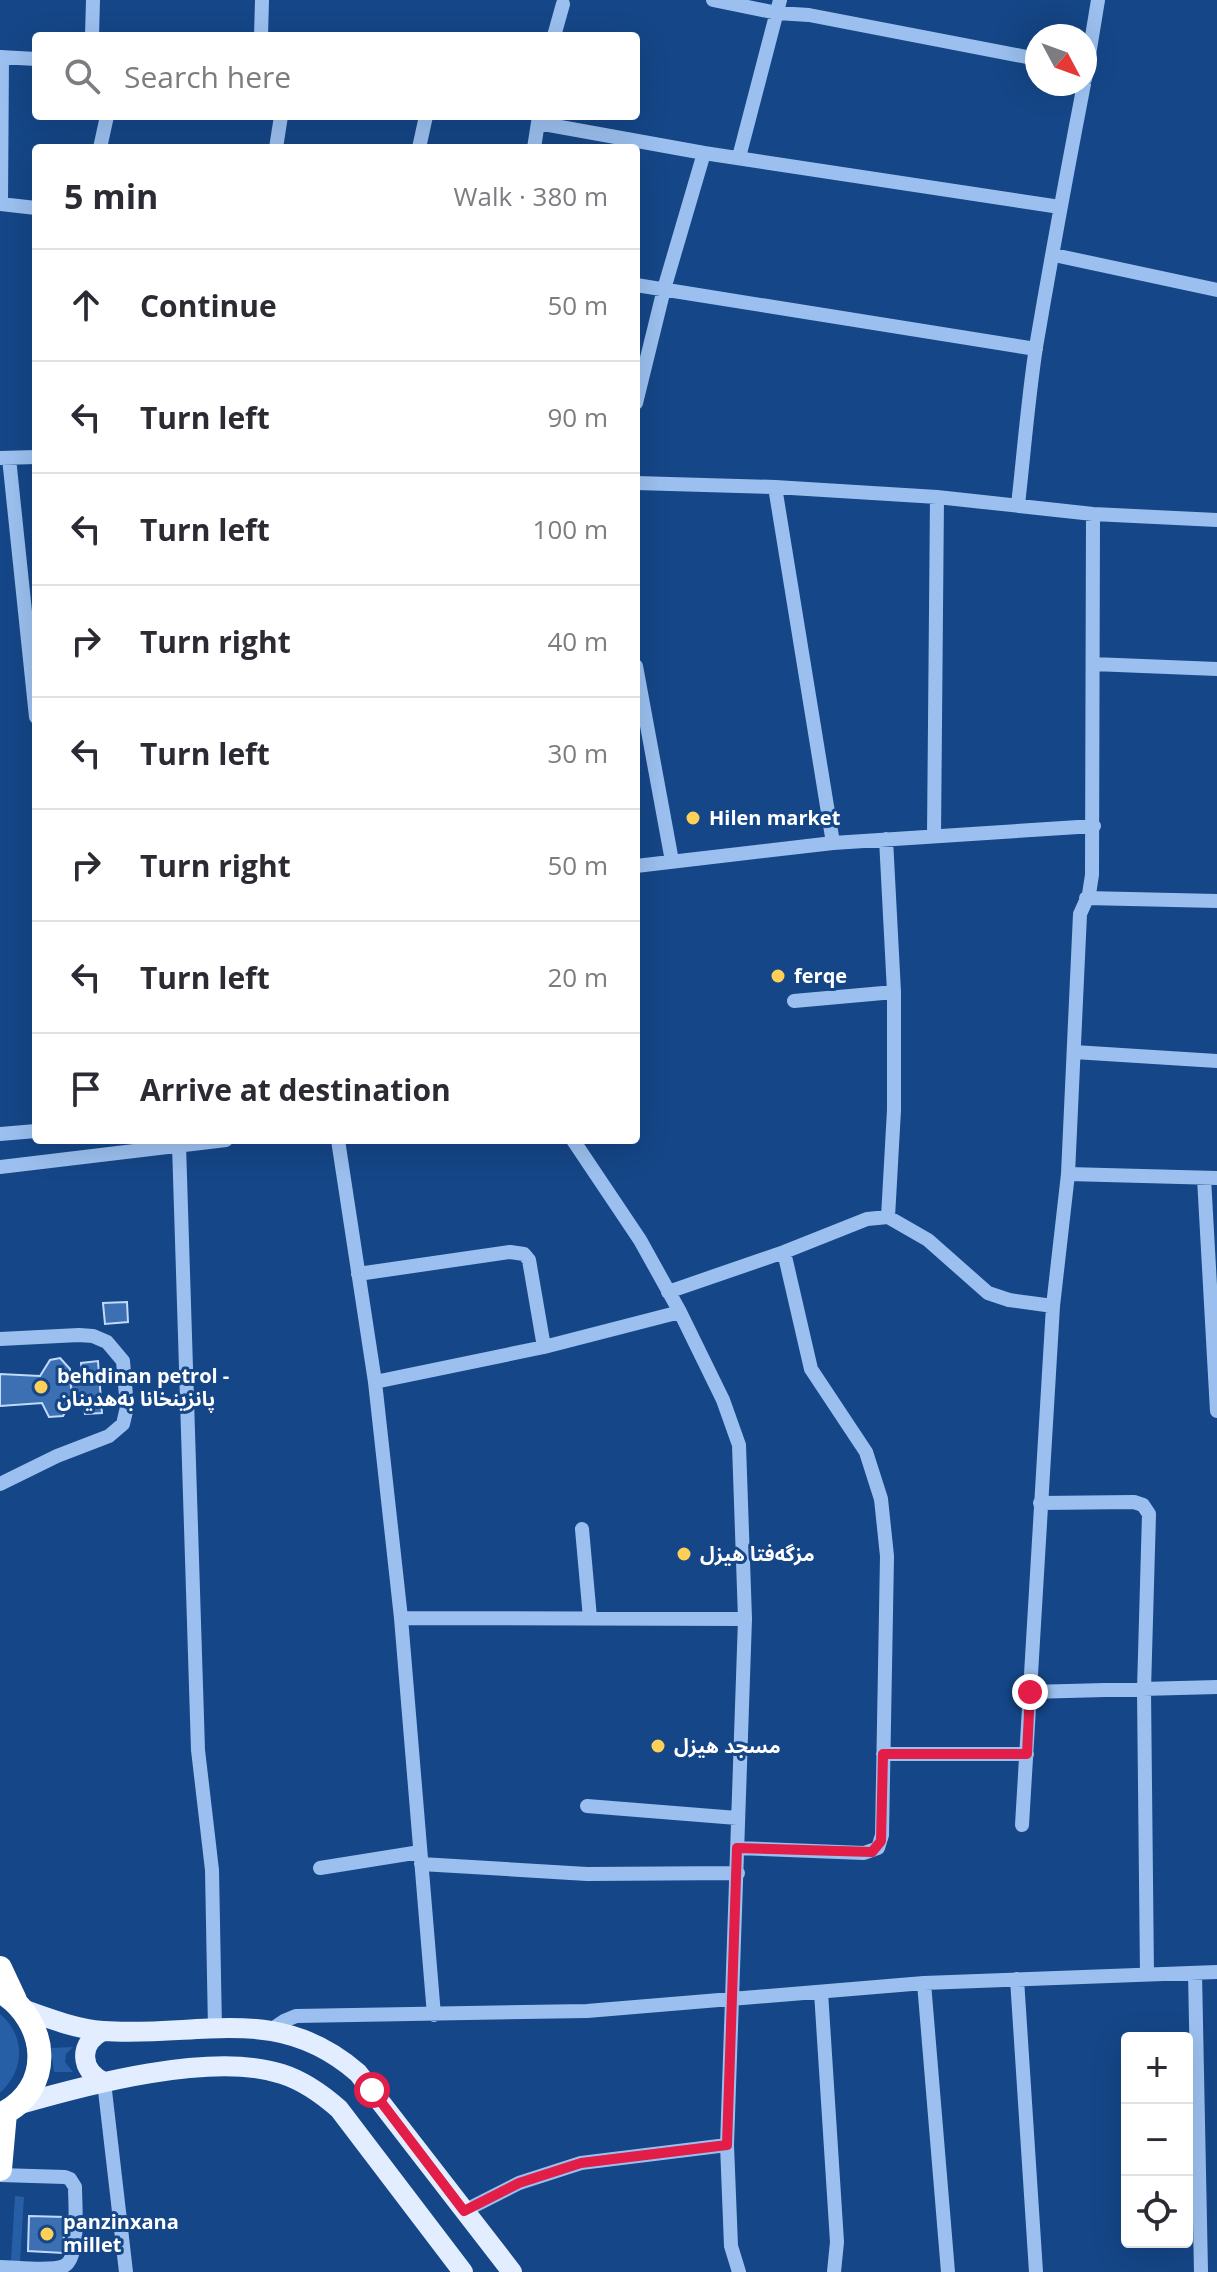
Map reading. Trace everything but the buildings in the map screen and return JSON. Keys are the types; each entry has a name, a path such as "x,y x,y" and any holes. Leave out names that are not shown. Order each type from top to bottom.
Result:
{"highway":[{"path":"0,1968 13,2000 36,2028 40,2049 38,2070 30,2089 7,2111 0,2169"}],"main road":[{"path":"13,2000 75,2026 103,2031 272,2029 315,2042 340,2057 358,2073 512,2272"},
{"path":"103,2031 89,2041 84,2057 90,2072 104,2082"},
{"path":"7,2111 104,2082 172,2071 239,2067 283,2074 304,2083 339,2109 463,2272"}],"street":[{"path":"92,32 93,0"},
{"path":"261,32 262,0"},
{"path":"713,0 779,6 809,15 1025,57"},
{"path":"1094,24 1098,0"},
{"path":"555,32 563,4"},
{"path":"739,157 779,6"},
{"path":"32,59 1,57 0,204 32,208"},
{"path":"1018,505 1036,349 1081,96"},
{"path":"101,144 106,120"},
{"path":"277,144 280,120"},
{"path":"420,144 425,120"},
{"path":"535,144 538,120 704,153 1060,207"},
{"path":"640,387 664,289 704,153"},
{"path":"1054,255 1217,290"},
{"path":"640,286 1036,349"},
{"path":"32,457 4,458 32,685"},
{"path":"640,483 775,487 937,497 1093,514 1217,520"},
{"path":"775,487 833,843"},
{"path":"934,836 937,497"},
{"path":"1022,1825 1053,1306 1068,1174 1080,914 1092,875 1093,514"},
{"path":"1093,664 1217,669"},
{"path":"640,688 672,861"},
{"path":"640,865 833,843 1094,826"},
{"path":"886,839 894,992 894,1110 888,1217"},
{"path":"1086,898 1217,901"},
{"path":"794,1001 894,992"},
{"path":"1074,1052 1217,1061"},
{"path":"0,1134 32,1131"},
{"path":"0,1167 186,1144"},
{"path":"339,1144 375,1382 401,1618 434,2015"},
{"path":"576,1144 640,1240 680,1312 723,1400 739,1445 745,1619 727,2145 731,2246 739,2272"},
{"path":"179,1145 198,1750 212,1870 215,2029"},
{"path":"1068,1174 1210,1178 1217,1411"},
{"path":"668,1292 867,1219 888,1217 928,1240 988,1293 1009,1300 1053,1306"},
{"path":"358,1274 510,1252 524,1254 529,1260 544,1347"},
{"path":"737,1848 872,1852 881,1841 887,1556 881,1499 866,1452 811,1369 784,1252"},
{"path":"375,1382 544,1347 680,1312"},
{"path":"0,1339 79,1335 93,1336 107,1342 123,1361 127,1407 123,1424 109,1436 57,1456 0,1484"},
{"path":"1040,1503 1134,1502 1147,1509 1150,1519 1144,1690 1147,1975"},
{"path":"582,1529 590,1618"},
{"path":"401,1618 745,1619"},
{"path":"1030,1692 1217,1687"},
{"path":"883,1754 1027,1754"},
{"path":"587,1806 737,1818"},
{"path":"320,1868 420,1858 587,1874 738,1873"},
{"path":"272,2029 296,2016 587,2011 924,1983 1217,1972"},
{"path":"1195,1973 1201,2272"},
{"path":"1017,1979 1036,2272"},
{"path":"924,1983 948,2272"},
{"path":"821,1992 837,2242 834,2272"},
{"path":"104,2082 126,2272"},
{"path":"464,2211 519,2183 581,2163 727,2145"},
{"path":"0,2175 65,2177 75,2187 74,2251 70,2262 60,2267 0,2267"}],"shaded area":[{"path":"0,2014 14,2032 19,2053 14,2074 0,2093"},
{"path":"73,2047 66,2054 65,2062 73,2072 54,2072 51,2048"},
{"path":"15,2196 24,2197 20,2262 11,2261"}],"place":[{"name":"Hilen market","path":"693,818"},
{"name":"ferqe","path":"778,976"},
{"name":"behdinan petrol - پانزینخانا بەهدینان","path":"41,1387"},
{"name":"مزگەفتا هیزل","path":"684,1554"},
{"name":"مسجد هيزل","path":"658,1746"},
{"name":"panzinxana millet","path":"47,2234"}],"route":[{"path":"372,2090 464,2211 519,2183 581,2163 727,2145 737,1848 872,1852 881,1841 883,1754 1027,1754 1030,1692"}]}
